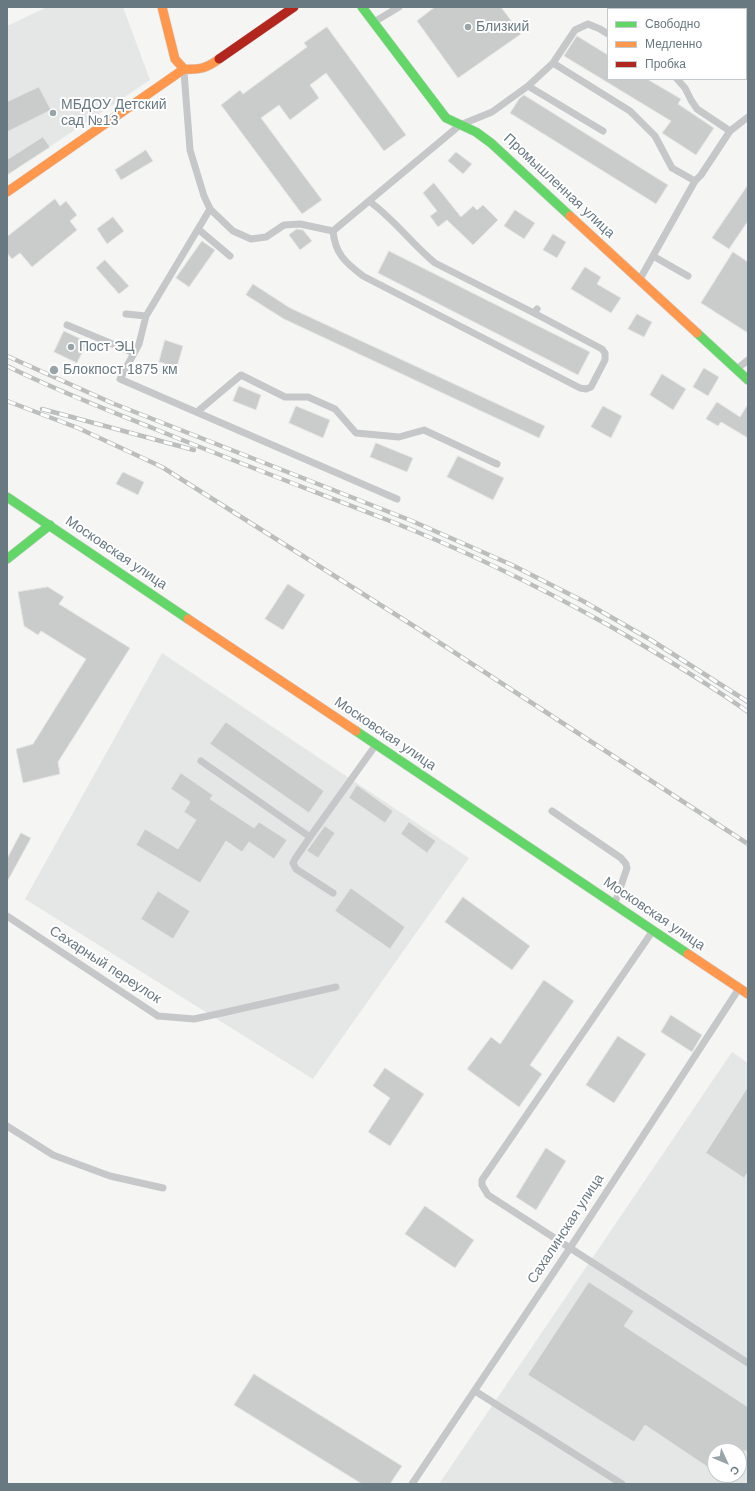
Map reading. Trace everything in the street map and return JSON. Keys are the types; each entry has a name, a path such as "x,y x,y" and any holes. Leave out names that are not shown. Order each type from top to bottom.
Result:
{"street":[{"path":"162,7 175,59 184,69"},
{"path":"7,192 184,69 197,70 210,66 294,7"},
{"name":"Промышленная улица","path":"362,7 446,118 476,132 490,143 748,380"},
{"name":"Московская улица","path":"7,497 748,994"},
{"path":"7,559 50,526"}],"lane":[{"path":"374,22 399,7"},
{"path":"333,231 460,125 492,112 528,86 553,63 575,30 588,24 607,33"},
{"path":"553,63 630,111 655,136 672,168 695,181"},
{"path":"184,69 190,150 204,196 210,209 233,231 251,239 266,237 284,225 292,224 300,224 333,231"},
{"path":"678,80 685,88 697,109 730,131"},
{"path":"528,86 603,131"},
{"path":"640,280 695,181 701,175 730,131 748,117"},
{"path":"333,231 334,242 340,255 352,268 363,276 580,388 586,389 591,387 605,360 605,354 602,349 536,311 436,263 425,255 398,225 369,201"},
{"path":"210,209 146,316 139,344 120,379 397,499"},
{"path":"198,229 230,256"},
{"path":"653,256 688,276"},
{"path":"126,314 146,316"},
{"path":"67,325 134,353"},
{"path":"736,370 748,360"},
{"path":"197,412 241,375 285,397 308,397 335,409 356,433 399,437 424,430 497,464"},
{"path":"333,893 296,869 293,863 376,744"},
{"path":"201,761 310,838"},
{"path":"552,811 621,858 626,864 627,868 615,905"},
{"name":"Сахарный переулок","path":"7,916 158,1016 194,1019 336,987"},
{"path":"654,930 482,1180 482,1185 488,1195 748,1363"},
{"name":"Сахалинская улица","path":"412,1484 570,1248 739,988"},
{"path":"7,1126 53,1155 110,1176 163,1188"},
{"path":"475,1390 622,1484"}],"shaded area":[{"name":"МБДОУ Детский сад №13","path":"47,7 123,7 150,80 7,175 7,26"},
{"path":"162,653 469,858 313,1079 25,899"},
{"path":"732,1052 748,1063 748,1484 439,1484"}],"building":[{"path":"435,7 501,7 521,34 458,78 417,21"},
{"path":"327,27 406,135 384,151 326,73 310,85 319,98 290,120 279,105 261,118 322,200 302,214 221,105 240,90 243,94 307,47 304,43"},
{"path":"577,36 607,54 607,80 649,80 681,99 678,104 714,128 696,155 662,133 671,121 564,56"},
{"path":"39,87 51,110 7,132 7,102"},
{"path":"524,95 668,185 656,204 510,113 519,99"},
{"path":"43,137 50,147 7,175 7,160"},
{"path":"146,150 153,161 121,180 115,170"},
{"path":"456,152 472,164 463,174 448,161"},
{"path":"434,183 461,217 473,206 477,210 483,205 498,220 473,245 447,220 438,227 430,216 437,211 423,193"},
{"path":"748,185 748,221 729,249 712,238"},
{"path":"55,199 60,206 66,201 77,215 70,221 77,230 32,267 20,253 12,259 7,253 7,237"},
{"path":"515,210 535,223 524,239 504,226"},
{"path":"113,217 124,231 107,244 97,229"},
{"path":"297,229 303,230 312,241 300,250 289,235"},
{"path":"553,234 566,242 557,258 543,250"},
{"path":"202,241 215,250 189,287 176,278"},
{"path":"389,251 590,352 578,375 378,273"},
{"path":"733,252 748,262 748,333 701,303"},
{"path":"105,260 129,286 119,294 96,268"},
{"path":"585,267 601,277 597,284 621,298 611,313 571,289"},
{"path":"253,284 290,308 545,426 539,438 284,319 246,295"},
{"path":"637,314 652,322 644,337 628,329"},
{"name":"Пост ЭЦ","path":"64,331 87,342 77,363 54,352"},
{"path":"165,340 183,346 177,367 159,362"},
{"path":"704,368 719,377 708,396 693,387"},
{"path":"662,374 686,389 673,410 650,395"},
{"path":"239,386 261,395 256,410 233,401"},
{"path":"717,402 740,417 748,404 748,438 721,422 718,426 706,419"},
{"path":"296,406 330,420 323,438 289,423"},
{"path":"603,406 622,416 611,438 591,427"},
{"path":"376,443 413,458 407,472 370,457"},
{"path":"458,456 504,478 493,500 447,477"},
{"path":"123,472 144,482 138,495 116,484"},
{"path":"288,584 305,595 283,630 265,619"},
{"path":"48,587 64,597 59,604 130,648 58,762 60,774 23,783 16,749 33,744 86,659 41,631 38,635 24,626 18,592"},
{"path":"226,722 324,791 309,813 210,744"},
{"path":"181,773 213,795 210,799 254,828 259,822 287,840 274,859 249,842 242,852 226,841 200,883 136,845 145,829 178,849 196,820 184,812 190,802 171,789"},
{"path":"357,785 393,811 385,823 349,798"},
{"path":"409,822 436,841 427,853 401,834"},
{"path":"325,826 335,833 318,858 307,851"},
{"path":"21,833 31,838 7,882 7,859"},
{"path":"351,888 405,927 390,949 335,911"},
{"path":"158,891 190,911 173,939 141,919"},
{"path":"463,897 530,946 512,970 445,922"},
{"path":"544,980 574,1001 530,1065 542,1074 519,1107 467,1069 491,1037 500,1044"},
{"path":"671,1015 702,1035 692,1052 661,1032"},
{"path":"618,1036 646,1054 614,1103 586,1085"},
{"path":"385,1068 424,1094 390,1146 368,1132 390,1098 373,1086"},
{"path":"748,1087 748,1172 744,1178 706,1153"},
{"path":"546,1148 566,1161 536,1210 516,1197"},
{"path":"425,1206 474,1240 455,1268 405,1234"},
{"path":"589,1282 634,1311 624,1326 748,1407 748,1451 747,1443 707,1443 707,1467 645,1425 634,1442 528,1375"},
{"path":"254,1374 402,1466 390,1484 362,1484 234,1405"}],"railway":[{"path":"7,356 112,403 412,521 512,565 583,601 651,640 748,702"},
{"path":"7,366 99,407 385,519 470,555 554,596 608,625 661,656 748,712"},
{"path":"7,401 78,428 162,467 417,628 748,844"},
{"path":"42,409 194,450"}],"traffic: fast":[{"path":"362,7 446,118 476,132 491,143 570,216"},
{"path":"697,333 748,380"},
{"path":"7,497 188,619"},
{"path":"7,559 50,525"},
{"path":"356,731 688,954"}],"traffic: slow":[{"path":"162,7 175,59 184,69"},
{"path":"7,192 184,69 203,68 219,59"},
{"path":"570,216 697,333"},
{"path":"188,619 356,731"},
{"path":"688,954 748,994"}],"traffic: jam":[{"path":"219,59 294,7"}],"place":[{"name":"Близкий","path":"468,27"},
{"name":"МБДОУ Детский сад №13","path":"53,113"},
{"name":"Пост ЭЦ","path":"71,347"},
{"name":"Блокпост 1875 км","path":"54,370"}]}
